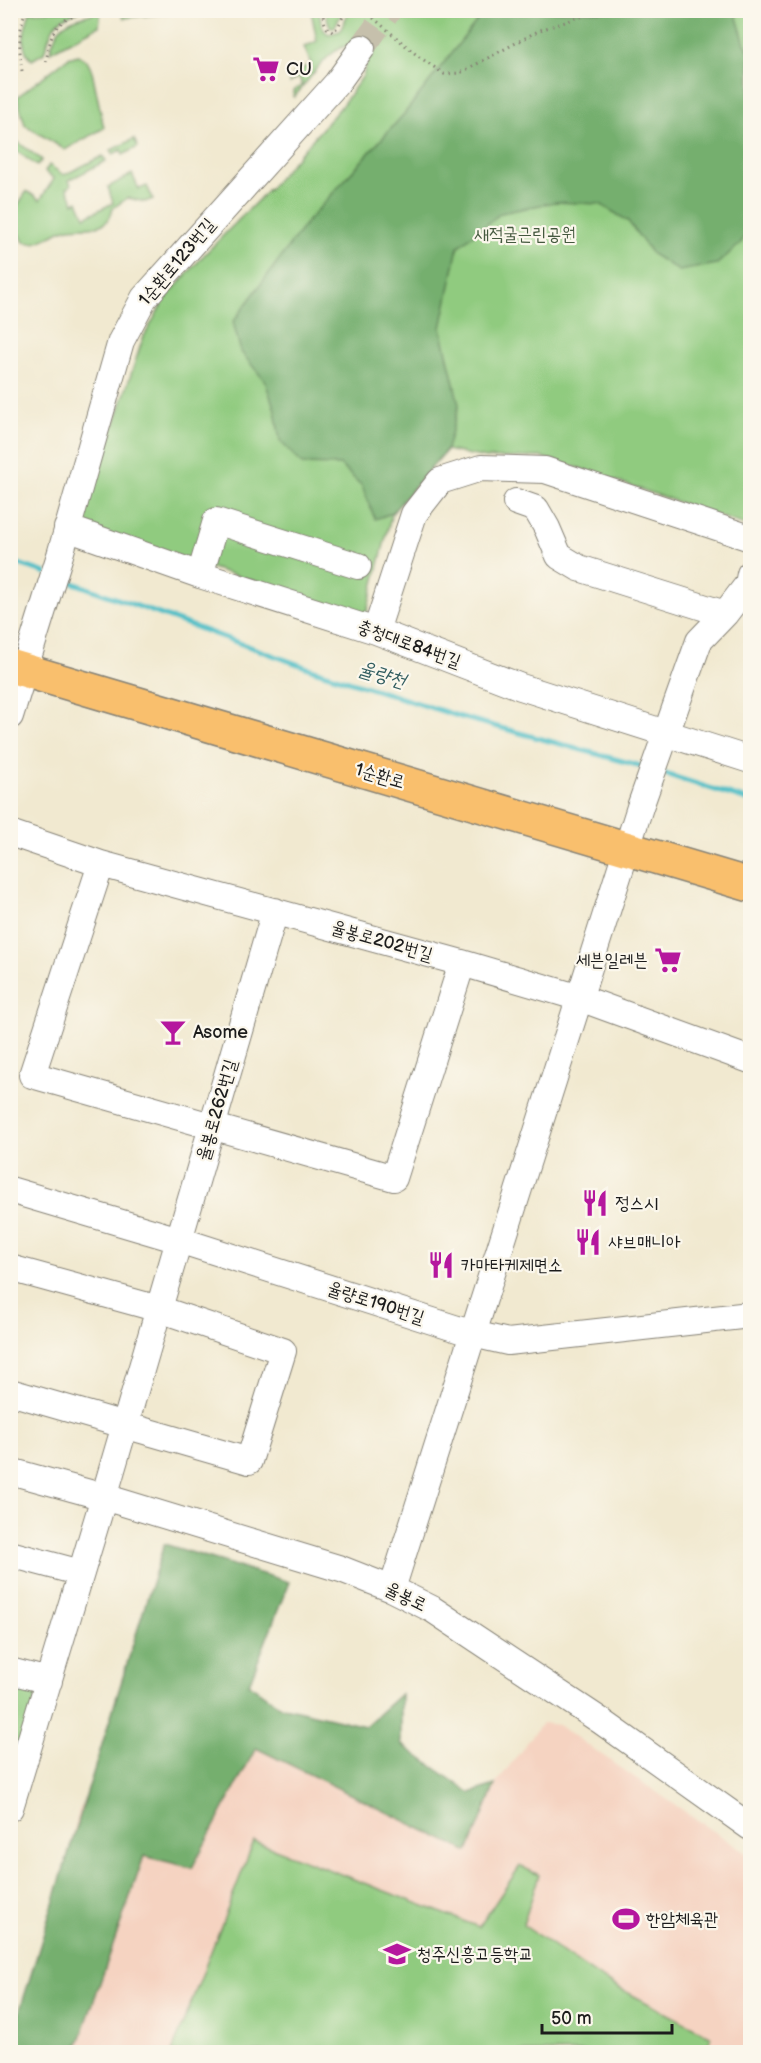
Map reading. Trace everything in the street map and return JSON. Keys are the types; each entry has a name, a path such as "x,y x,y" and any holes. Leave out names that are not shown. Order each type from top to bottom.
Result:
{"main road":[{"name":"1순환로","path":"17,668 750,885"}],"street":[{"name":"1순환로123번길","path":"10,716 17,668 36,636 121,341 144,298 337,83 362,48"},
{"path":"376,631 414,514 440,481 481,468 545,470 750,538"},
{"path":"516,502 536,510 559,556 579,568 725,614"},
{"path":"200,575 216,521 358,566"},
{"name":"충청대로84번길","path":"67,528 200,575 376,631 521,687 750,760"},
{"path":"392,1589 640,807 699,641 725,614 748,584 750,574"},
{"name":"율봉로202번길","path":"10,833 101,864 462,963 580,998 750,1060"},
{"path":"101,864 32,1075 394,1178 462,963"},
{"name":"율봉로262번길","path":"13,1793 104,1497 275,911"},
{"name":"율량로190번길","path":"10,1190 179,1240 473,1334 508,1342 749,1311"},
{"path":"10,1268 159,1308 283,1351 249,1461 10,1392"},
{"name":"율봉로","path":"10,1471 341,1569 392,1589 432,1609 571,1701 750,1827"},
{"path":"10,1554 81,1573"},
{"path":"10,1671 49,1681"}],"path":[{"path":"22,71 20,40 26,10"},
{"path":"46,62 55,28 71,16 93,10"},
{"path":"322,10 325,24 333,32 346,10"},
{"path":"364,10 418,56 444,74 460,73 540,30 603,10"},
{"path":"10,34 20,40"}],"shaded area":[{"name":"청주신흥고등학교","path":"249,1684 280,1706 365,1726 401,1694 401,1744 470,1793 495,1785 542,1723 558,1725 750,1856 750,2052 19,2052 79,1810 90,1793"}],"green space":[{"path":"171,10 173,13 124,18 120,11"},
{"name":"새적굴근린공원","path":"360,10 750,11 750,527 541,457 485,458 447,450 392,513 366,615 80,528 143,338 165,299 204,255 269,189 340,108 363,76 368,58 356,44 346,46 329,56 294,97 293,91 302,85 299,77 290,83 293,76 311,64 304,47 317,41 311,11 319,11 323,27 329,34 340,31 349,11 359,12"},
{"path":"81,11 64,17 55,25 44,53 32,60 25,50 24,43 30,12"},
{"path":"101,11 99,26 50,52 57,32 62,26 74,19"},
{"path":"325,11 343,11 334,28 330,28"},
{"path":"487,11 735,11 745,44 750,52 750,227 740,244 717,264 679,271 652,254 628,221 600,204 555,202 501,213 458,247 441,328 459,405 447,449 392,513 375,519 362,486 340,465 302,464 280,441 275,410 265,381 241,352 233,322 306,223 404,114 482,14"},
{"path":"78,55 87,61 92,71 104,128 65,150 25,125 17,97 68,58"},
{"path":"134,139 138,147 123,155 121,150 113,154 111,150"},
{"path":"15,140 42,160 37,166 11,147"},
{"path":"103,156 106,161 69,180 71,185 67,188 74,203 78,201 85,217 113,203 108,187 132,174 139,189 147,186 153,199 145,202 128,198 113,208 110,218 103,224 70,228 35,243 24,242 11,215 27,191 40,200 54,179 45,172 49,165 64,175"},
{"path":"164,1544 289,1582 249,1684 280,1706 365,1726 401,1694 401,1744 470,1793 495,1785 468,1852 256,1748 192,1868 144,1856 76,2052 11,2052 11,2039"},
{"path":"11,1684 38,1691 11,1773"},
{"path":"254,1841 479,1927 520,1866 539,1875 523,1925 602,1979 712,2037 704,2052 172,2052"}],"waterway":[{"name":"율량천","path":"10,561 46,573"},
{"name":"율량천","path":"60,578 311,669 461,717 648,768"},
{"name":"율량천","path":"659,772 750,801"}],"tunnel":[{"path":"362,48 389,10"}],"place":[{"name":"CU","path":"266,69"},
{"name":"세븐일레븐","path":"668,960"},
{"name":"Asome","path":"173,1032"},
{"name":"정스시","path":"595,1203"},
{"name":"샤브매니아","path":"588,1242"},
{"name":"카마타케제면소","path":"441,1265"},
{"name":"한암체육관","path":"626,1919"},
{"name":"청주신흥고등학교","path":"397,1954"}]}
